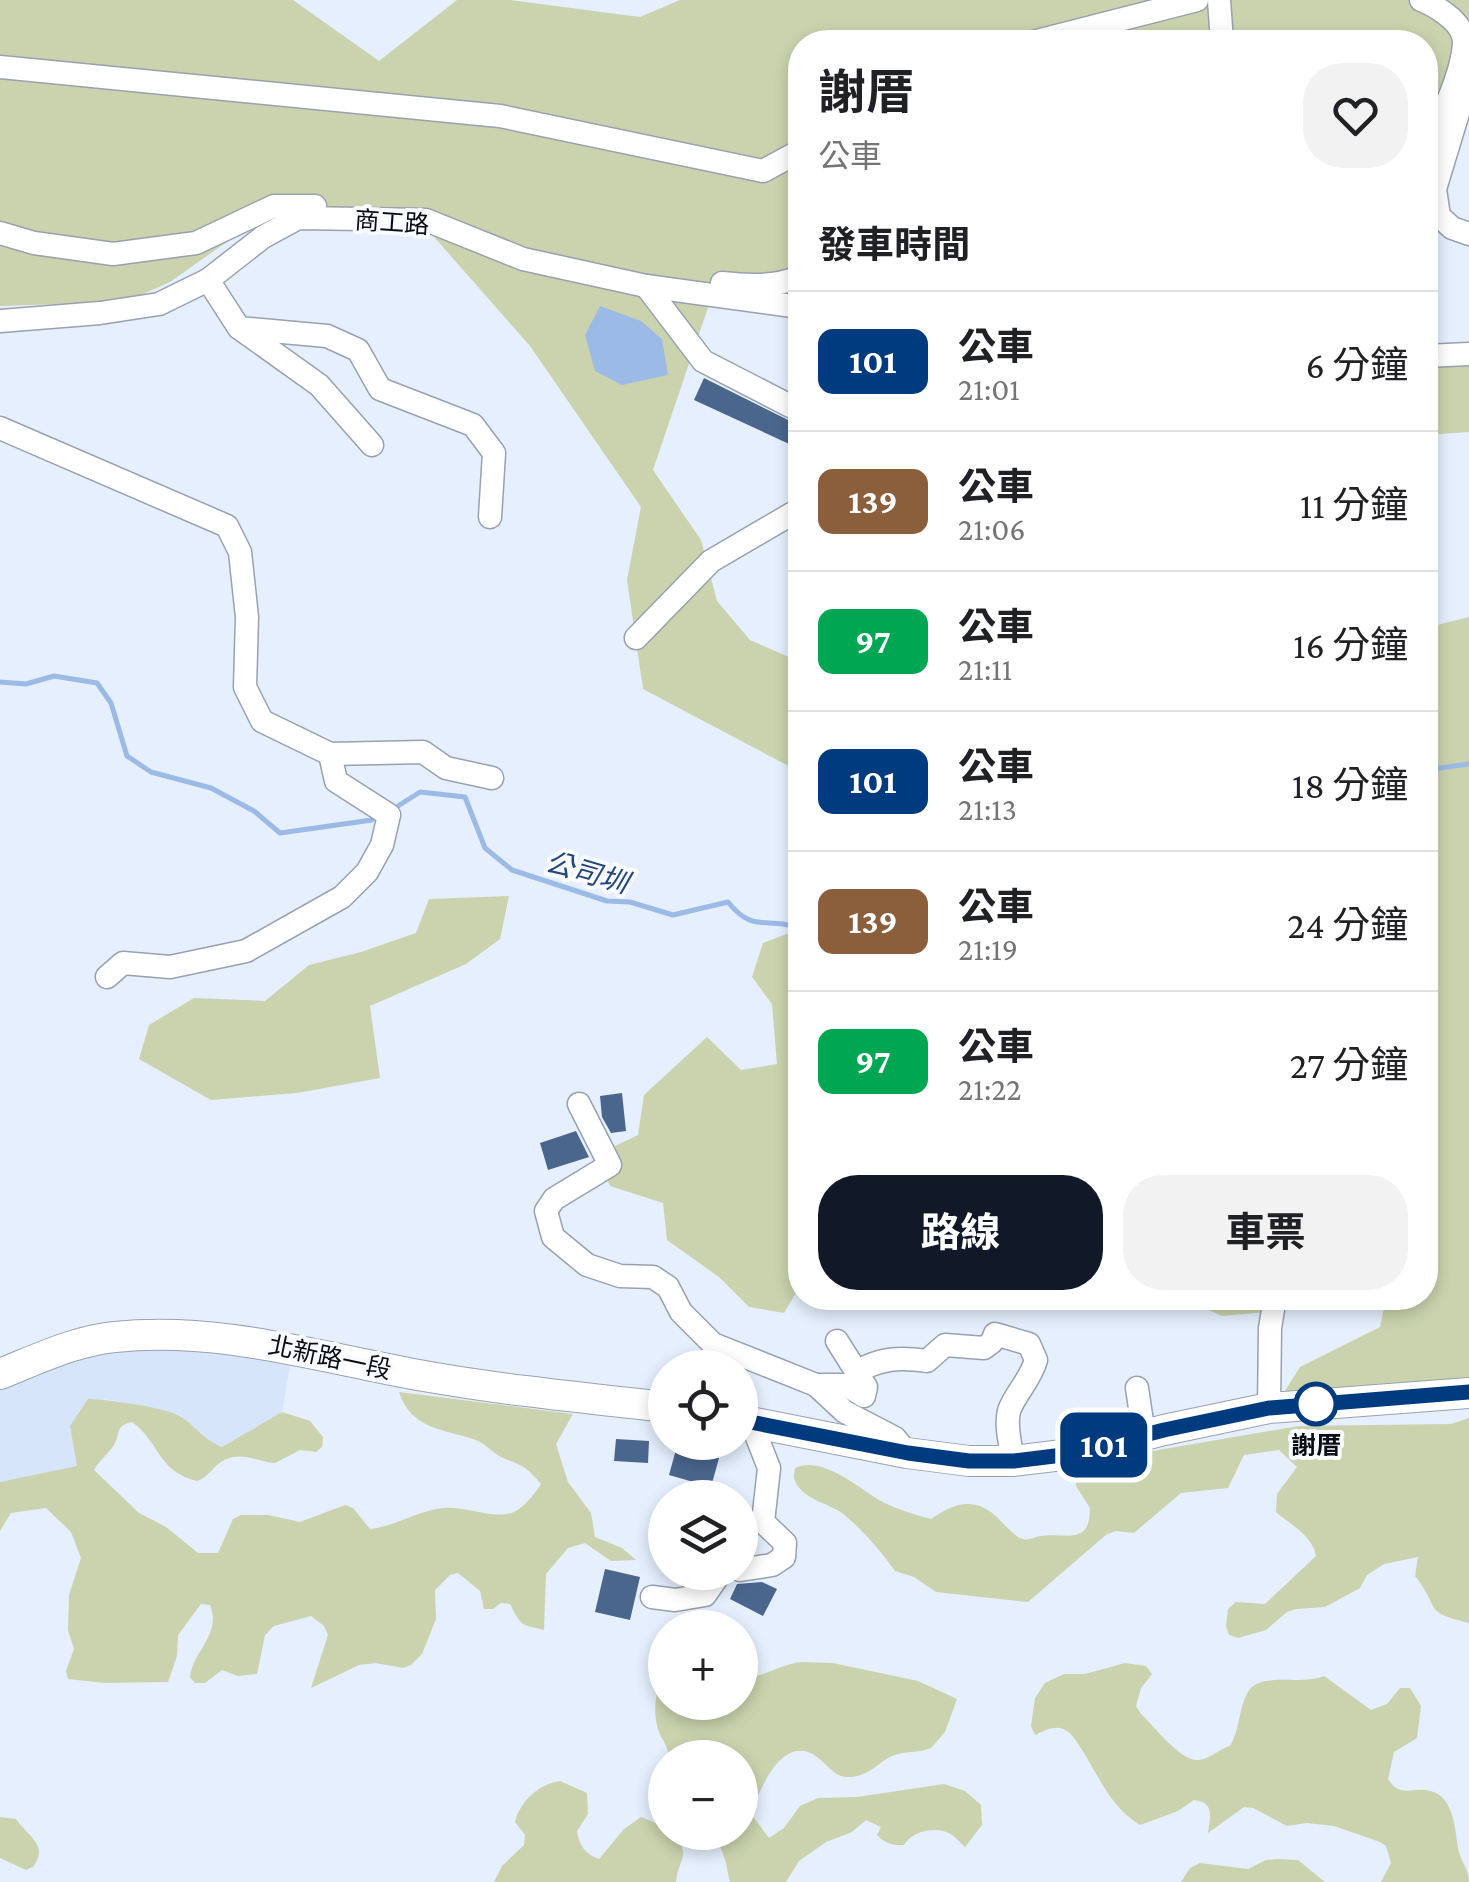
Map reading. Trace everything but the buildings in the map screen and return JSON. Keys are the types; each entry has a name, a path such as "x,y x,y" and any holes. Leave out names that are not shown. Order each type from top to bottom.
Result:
{"main road":[{"name":"北新路一段","path":"0,1374 74,1344 116,1337 177,1336 250,1341 425,1376 648,1405"},
{"path":"758,1423 908,1453 969,1461 1014,1461 1071,1454 1269,1408 1469,1392"}],"street":[{"path":"1080,30 1197,0"},
{"path":"1219,0 1221,30"},
{"path":"1422,0 1448,16 1463,32 1465,51 1438,122"},
{"path":"0,66 500,116 764,171 788,158"},
{"path":"1438,178 1468,82"},
{"path":"0,232 34,243 113,254 196,243 274,206 414,208 526,246 680,279 751,286 788,281"},
{"path":"1438,209 1439,216 1452,228 1469,234"},
{"name":"商工路","path":"0,322 159,304 208,280 263,237 298,218 426,220 523,259 646,286 788,304"},
{"path":"208,280 240,328 319,385 372,445"},
{"path":"646,286 704,361 788,405"},
{"path":"240,328 328,336 358,350 380,389 473,425 494,453 490,518"},
{"path":"1438,355 1469,354"},
{"path":"0,428 228,526 240,552 248,617 244,687 262,721 330,754 423,752 446,768 492,778"},
{"path":"636,638 711,561 788,516"},
{"path":"107,977 123,963 170,967 246,951 342,898 368,872 382,845 389,815 336,781 330,754"},
{"path":"579,1104 610,1166 554,1200 546,1210 553,1238 587,1265 620,1276 653,1277 668,1287 680,1312 713,1344 816,1386 845,1412 895,1438 908,1453"},
{"path":"1269,1408 1273,1310"},
{"path":"856,1372 878,1360 904,1357 927,1361 945,1345 984,1348 995,1334 1029,1344 1036,1360 1030,1380 1010,1409 1008,1428 1014,1461"},
{"path":"816,1386 846,1385 864,1396 866,1386 837,1341"},
{"path":"1138,1388 1144,1435"},
{"path":"758,1446 769,1468 764,1522 784,1543 784,1557 772,1565 758,1567"},
{"path":"652,1596 675,1600 705,1595 708,1590"}],"shaded area":[{"path":"102,1333 293,1348 282,1412 222,1447 204,1439 181,1415 105,1399 77,1467 0,1482 0,1362"}],"green space":[{"path":"0,0 293,0 379,61 457,0 510,0 640,17 680,0 1469,0 1469,47 1438,142 1438,30 788,30 788,295 714,287 525,250 413,209 272,210 170,282 125,302 0,306"},
{"path":"413,213 525,255 714,290 653,470 701,540 717,601 750,640 788,657 788,766 643,689 627,580 641,507 530,346"},
{"path":"1469,347 1469,432 1438,434 1438,348"},
{"path":"1469,617 1469,1390 1278,1402 1300,1367 1380,1327 1384,1310 1438,1310 1438,625"},
{"path":"509,896 500,939 466,964 370,1006 380,1078 297,1093 211,1100 139,1059 149,1025 194,998 265,1001 309,965 416,933 429,899"},
{"path":"788,934 788,1306 784,1313 749,1307 719,1277 667,1240 663,1203 610,1186 596,1155 638,1135 644,1095 707,1037 741,1070 777,1064 772,1004 752,977 763,943"},
{"path":"1209,1310 1269,1310 1268,1312 1222,1316"},
{"path":"399,1392 573,1414 556,1444 568,1482 591,1513 595,1537 622,1548 636,1560 611,1561 585,1543 568,1548 546,1574 544,1630 522,1623 510,1604 484,1609 480,1591 458,1573 450,1575 435,1590 436,1619 422,1654 411,1665 359,1665 311,1688 328,1635 324,1626 311,1616 274,1626 265,1635 257,1674 238,1676 222,1670 205,1683 195,1683 190,1677 192,1668 210,1634 213,1615 210,1605 201,1604 178,1635 177,1656 168,1682 68,1679 66,1671 74,1649 68,1630 69,1595 81,1558 71,1532 46,1508 11,1513 0,1531 0,1482 77,1466 70,1426 88,1399 176,1414 222,1447 282,1412 310,1421 323,1437 322,1447 316,1452 300,1450 275,1463 231,1458 197,1481 166,1463 132,1422 122,1426 112,1448 94,1470 139,1513 166,1527 198,1553 218,1553 233,1519 241,1515 268,1515 300,1522 345,1505 353,1508 370,1529 444,1508 514,1512 541,1484 524,1467 480,1442 420,1421 404,1405"},
{"path":"1469,1418 1469,1623 1434,1608 1415,1576 1418,1557 1384,1564 1367,1575 1360,1588 1325,1607 1296,1609 1266,1630 1238,1638 1229,1635 1228,1609 1236,1602 1265,1604 1316,1556 1306,1537 1276,1512 1277,1494 1297,1467 1279,1450 1244,1455 1228,1488 1181,1493 1134,1533 1107,1534 1028,1602 936,1592 914,1577 895,1571 857,1526 805,1493 794,1478 795,1468 816,1466 839,1474 884,1503 926,1518 968,1504 992,1513 1021,1538 1075,1535 1086,1528 1090,1508 1076,1486 1077,1468 1299,1426 1451,1424"},
{"path":"833,1663 918,1681 957,1699 945,1732 931,1748 892,1756 863,1774 850,1777 840,1776 805,1751 793,1752 774,1767 758,1796 758,1740 663,1740 656,1720 758,1720 758,1675 785,1666"},
{"path":"1125,1663 1146,1666 1152,1674 1141,1688 1136,1706 1141,1714 1176,1750 1199,1760 1230,1746 1248,1692 1262,1682 1324,1676 1371,1710 1387,1704 1400,1688 1410,1688 1421,1706 1417,1738 1394,1752 1388,1779 1398,1789 1430,1791 1445,1800 1469,1882 1381,1882 1391,1863 1386,1846 1380,1842 1334,1826 1287,1826 1253,1808 1244,1807 1208,1833 1208,1807 1194,1800 1178,1811 1140,1825 1117,1806 1070,1733 1057,1728 1035,1735 1031,1726 1035,1698 1045,1683 1064,1674 1085,1674"},
{"path":"560,1781 587,1793 588,1814 577,1831 586,1852 599,1859 624,1829 641,1817 648,1820 648,1850 683,1850 676,1882 494,1882 502,1866 524,1845 525,1835 515,1822 521,1807 538,1790"},
{"path":"944,1784 965,1791 981,1805 982,1825 965,1847 952,1835 932,1830 913,1836 904,1845 892,1844 877,1835 881,1827 866,1820 799,1861 786,1882 730,1882 722,1850 758,1850 758,1823 769,1838 784,1828 800,1806 818,1798 857,1797"},
{"path":"0,1817 16,1819 35,1841 39,1853 33,1867 26,1870 0,1858"},
{"path":"1277,1859 1298,1860 1325,1882 1181,1882 1190,1868 1200,1863 1248,1869"}],"water":[{"path":"600,306 641,321 662,339 668,375 622,385 595,371 585,335"}],"waterway":[{"name":"公司圳","path":"0,682 26,684 54,676 97,683 111,703 127,756 151,772 211,788 254,811 280,833 372,820"},
{"name":"公司圳","path":"1438,768 1469,764"},
{"name":"公司圳","path":"398,806 420,792 465,797 485,848 512,870 607,901 630,902 673,915 728,902 746,918 788,925"}],"bus line":[{"name":"101","path":"758,1424 908,1453 969,1461 1014,1461 1071,1454 1269,1408 1469,1392"}],"place":[{"name":"謝厝","path":"1316,1404"}]}
